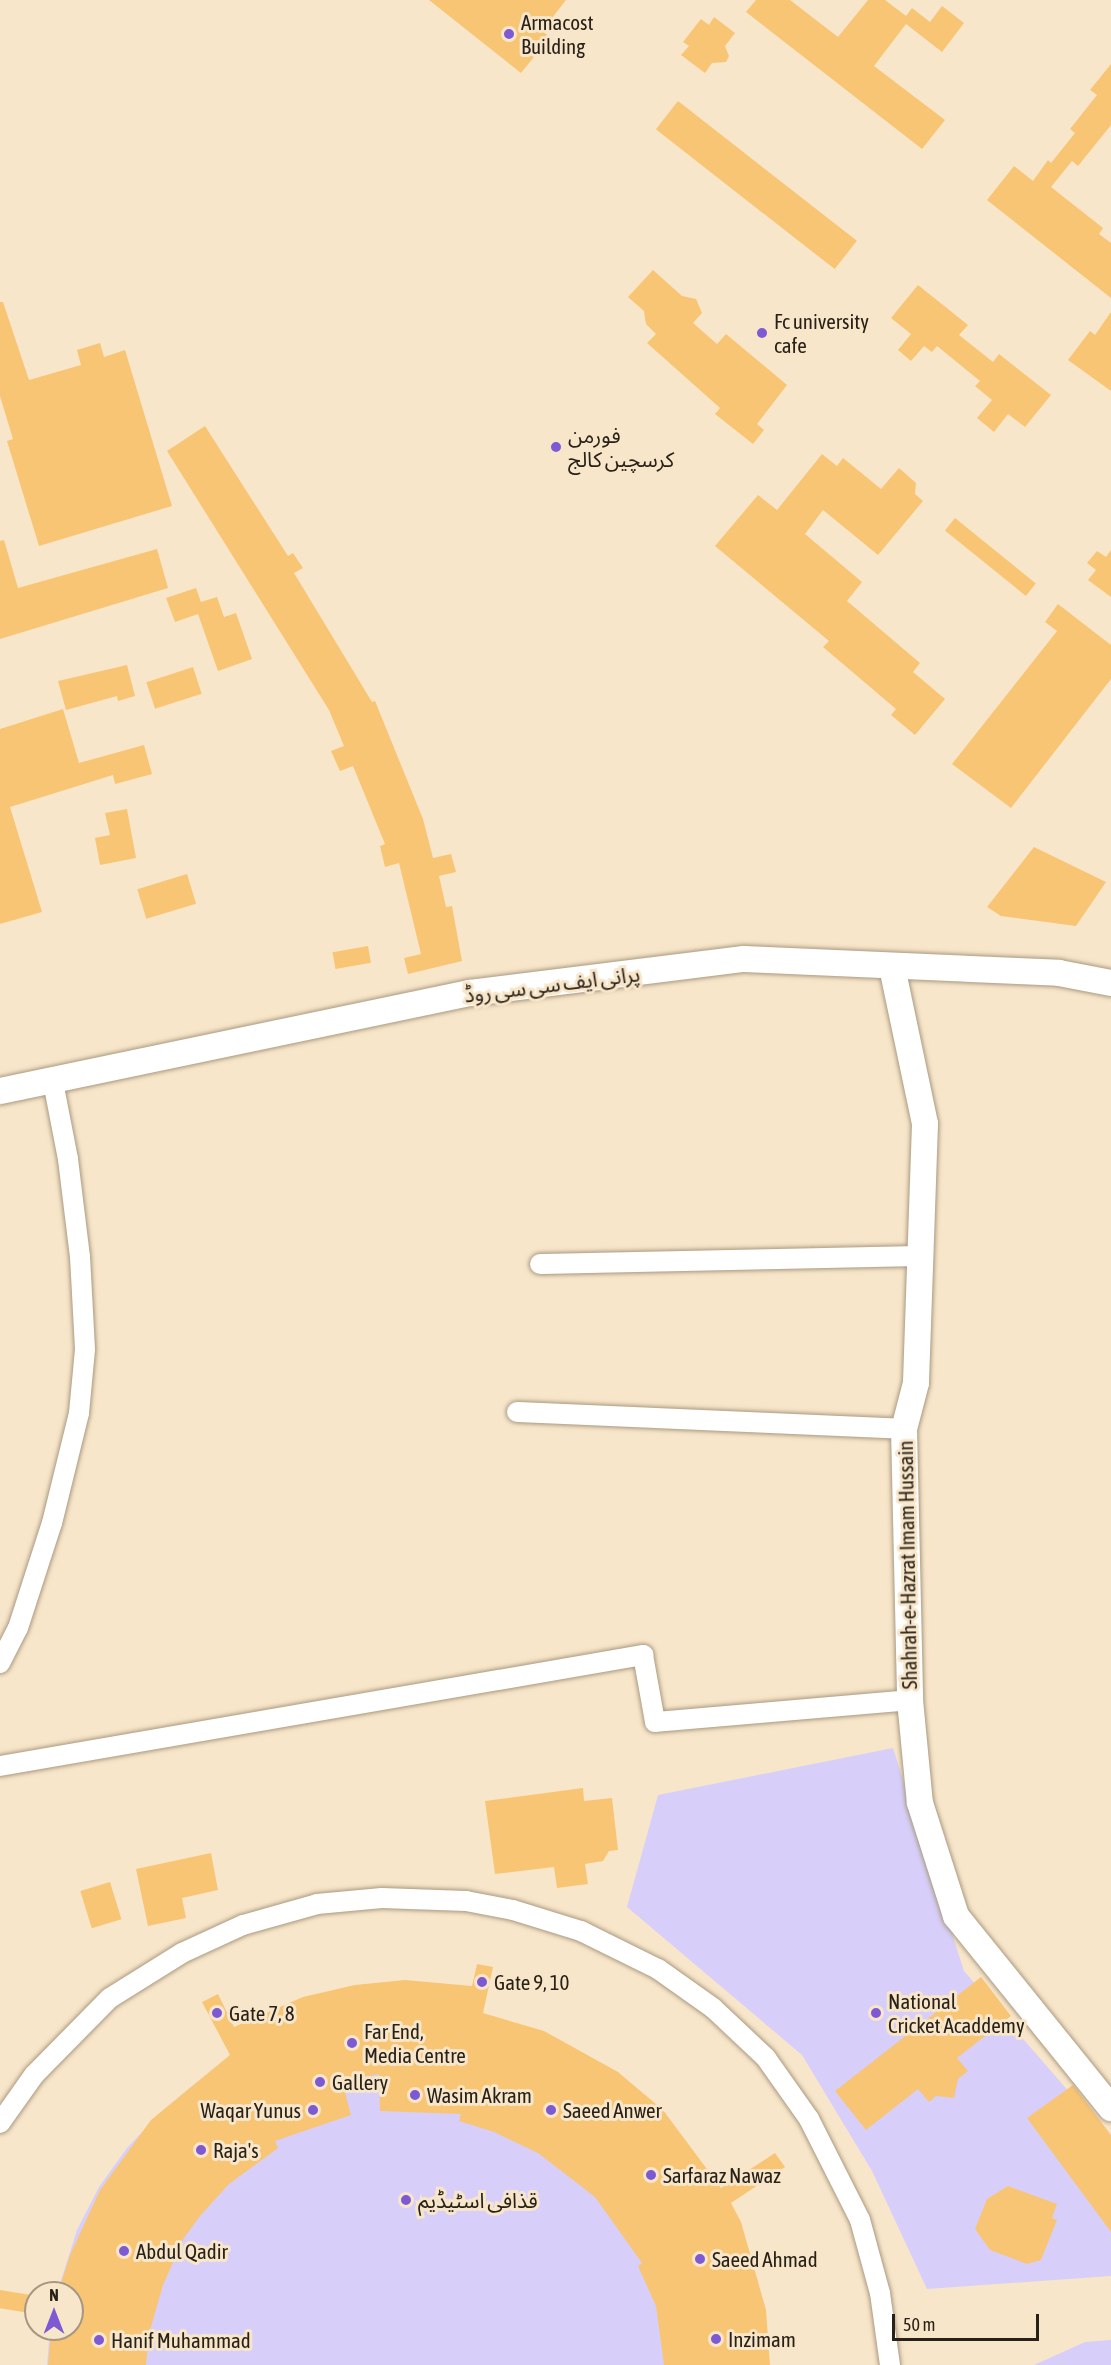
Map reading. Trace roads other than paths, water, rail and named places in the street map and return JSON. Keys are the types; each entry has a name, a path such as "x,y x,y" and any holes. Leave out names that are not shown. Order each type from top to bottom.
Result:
{"street":[{"name":"پرانی ایف سی سی روڈ","path":"0,1091 53,1082 470,993 744,959 1059,973 1111,983"},
{"name":"Shahrah-e-Hazrat Imam Hussain","path":"892,967 925,1124 916,1383 904,1429 910,1700 920,1803 956,1916 1111,2108"},
{"path":"0,1663 18,1628 51,1523 79,1413 85,1349 80,1257 68,1159 53,1082"},
{"path":"540,1264 921,1256"},
{"path":"517,1412 904,1429"},
{"path":"0,1766 643,1655 655,1722 910,1700"},
{"path":"0,2122 41,2067 110,1998 182,1953 243,1925 317,1904 382,1898 458,1900 513,1910 581,1931 658,1969 712,2008 766,2058 809,2119 860,2220 880,2293 890,2365"}],"place":[{"name":"Armacost Building","path":"509,34"},
{"name":"Fc university cafe","path":"762,333"},
{"name":"فورمن کرسچین کالج","path":"556,447"},
{"name":"Gate 9, 10","path":"482,1982"},
{"name":"Gate 7, 8","path":"217,2013"},
{"name":"National Cricket Acaddemy","path":"876,2013"},
{"name":"Far End, Media Centre","path":"352,2043"},
{"name":"Gallery","path":"320,2082"},
{"name":"Wasim Akram","path":"415,2095"},
{"name":"Waqar Yunus","path":"313,2110"},
{"name":"Saeed Anwer","path":"551,2110"},
{"name":"Raja's","path":"201,2150"},
{"name":"Sarfaraz Nawaz","path":"651,2175"},
{"name":"قذافی اسٹیڈیم","path":"406,2200"},
{"name":"Abdul Qadir","path":"124,2251"},
{"name":"Saeed Ahmad","path":"700,2259"},
{"name":"Inzimam","path":"716,2339"},
{"name":"Hanif Muhammad","path":"99,2340"}]}
